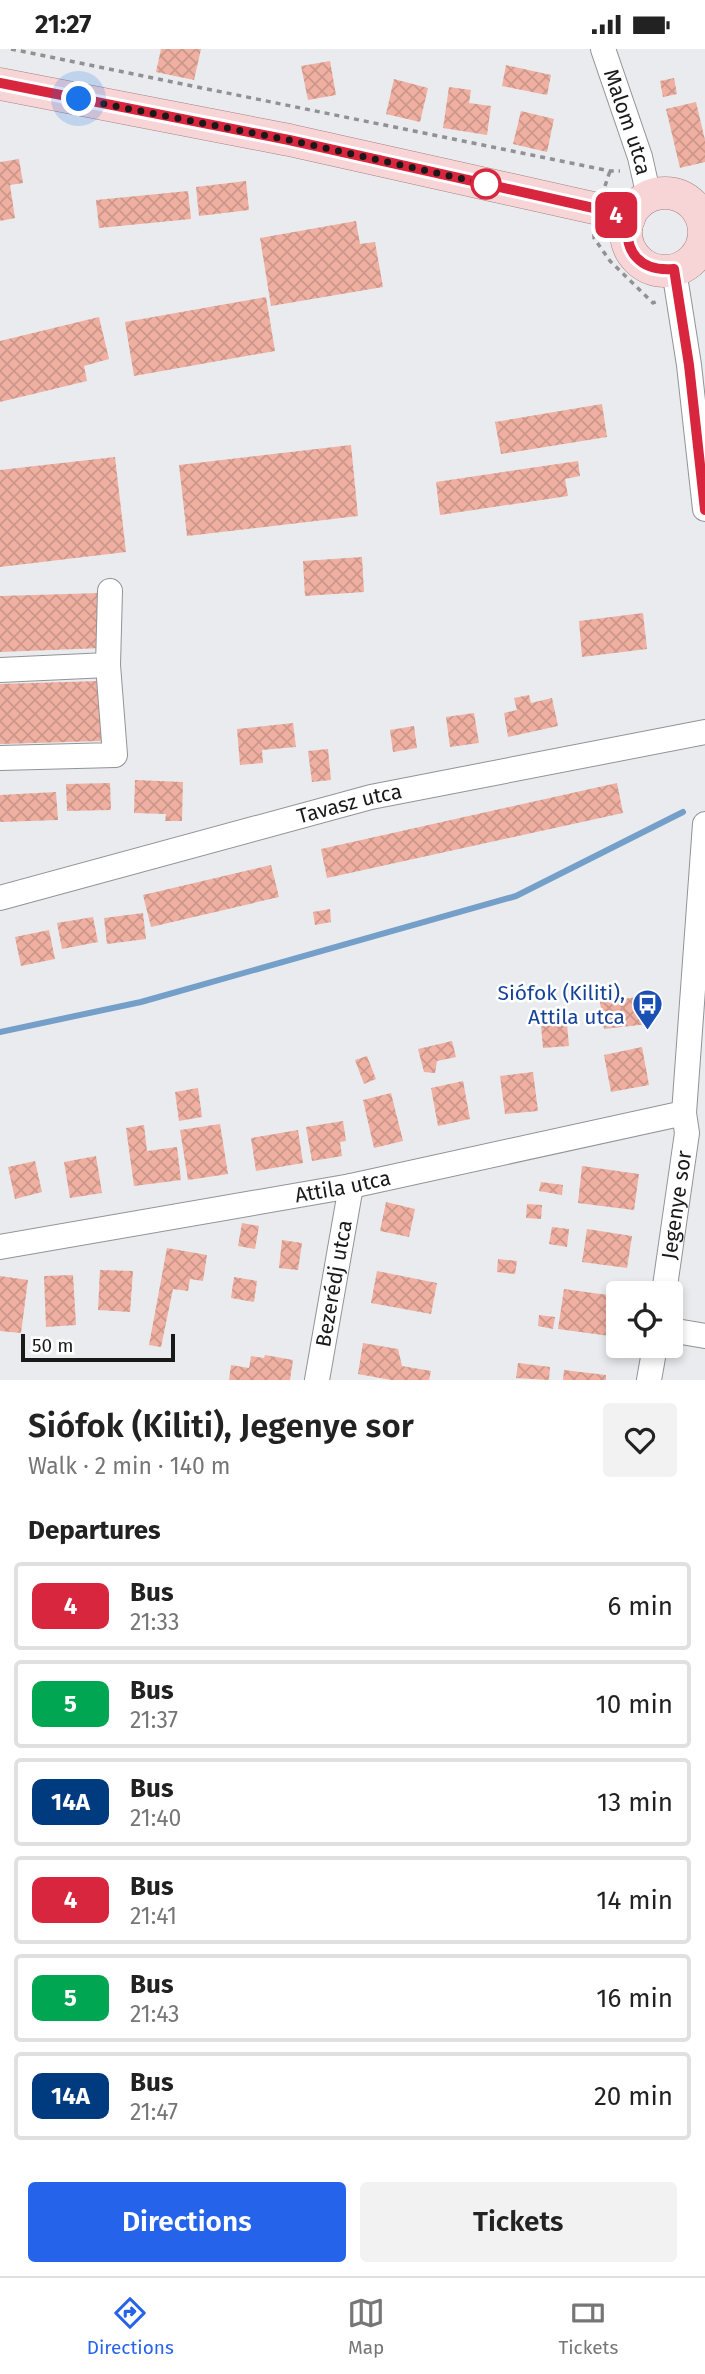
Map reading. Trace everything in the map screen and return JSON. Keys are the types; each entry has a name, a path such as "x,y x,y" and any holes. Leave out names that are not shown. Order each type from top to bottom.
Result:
{"main road":[{"path":"0,83 289,140 598,209 639,208 670,193 691,202 703,221 705,232 702,245 676,282 632,253 626,230 639,208"}],"street":[{"name":"Malom utca","path":"603,49 640,157 639,208"},
{"path":"676,282 689,365 705,509"},
{"path":"0,758 115,755 108,665 110,591"},
{"path":"0,670 108,665"},
{"name":"Tavasz utca","path":"0,898 371,797 705,732"},
{"name":"Jegenye sor","path":"666,1281 692,1127 705,824"},
{"name":"Attila utca","path":"0,1247 692,1127"},
{"name":"Bezerédj utca","path":"317,1380 351,1186"},
{"path":"683,1332 705,1336"},
{"path":"649,1380 653,1358"}],"path":[{"path":"11,49 610,171 598,209 594,238 610,261 653,303 676,282"}],"building":[{"path":"161,49 201,49 194,80 156,72"},
{"path":"330,61 336,95 308,100 301,66"},
{"path":"506,65 551,75 547,95 502,86"},
{"path":"674,78 677,94 663,97 660,81"},
{"path":"394,79 428,88 420,122 386,114"},
{"path":"449,87 471,90 469,103 491,106 487,135 443,128"},
{"path":"696,102 705,140 705,162 680,168 666,109"},
{"path":"521,111 554,119 547,152 513,144"},
{"path":"19,159 23,183 10,185 15,218 0,221 0,162"},
{"path":"246,181 249,210 199,216 196,187"},
{"path":"188,191 191,219 99,228 96,200"},
{"path":"356,221 360,244 375,242 383,287 271,306 260,238"},
{"path":"266,297 275,351 134,376 125,322"},
{"path":"99,317 109,359 84,366 87,381 0,402 0,341"},
{"path":"602,404 607,437 501,454 495,422"},
{"path":"351,445 358,516 187,536 179,465"},
{"path":"115,457 126,552 0,567 0,470"},
{"path":"578,461 580,476 565,479 568,496 440,515 436,482"},
{"path":"362,557 364,592 305,596 303,561"},
{"path":"101,593 103,648 0,652 0,596"},
{"path":"643,613 647,649 582,657 579,621"},
{"path":"99,681 101,741 0,744 0,684"},
{"path":"529,695 531,703 552,698 558,726 508,737 504,713 517,710 514,698"},
{"path":"474,713 479,743 450,747 446,717"},
{"path":"293,723 296,747 262,750 263,763 240,765 237,729"},
{"path":"414,726 417,748 393,752 390,730"},
{"path":"328,749 331,780 312,782 308,751"},
{"path":"135,780 183,782 182,821 165,821 166,814 134,813"},
{"path":"110,783 111,810 67,811 66,784"},
{"path":"617,783 623,813 327,878 321,849"},
{"path":"56,792 58,820 0,822 0,795"},
{"path":"271,865 279,897 151,927 143,895"},
{"path":"330,909 331,922 315,925 313,912"},
{"path":"143,913 146,939 107,944 104,918"},
{"path":"93,917 98,942 62,949 57,923"},
{"path":"49,930 55,959 21,966 15,937"},
{"path":"645,996 648,1024 604,1029 600,1002"},
{"path":"567,1024 569,1046 543,1048 541,1026"},
{"path":"452,1041 456,1057 437,1061 435,1073 424,1072 418,1049"},
{"path":"642,1047 649,1085 611,1092 604,1055"},
{"path":"367,1056 376,1079 364,1084 355,1060"},
{"path":"533,1072 538,1111 505,1114 500,1076"},
{"path":"463,1081 470,1119 438,1126 431,1088"},
{"path":"198,1088 202,1117 179,1121 175,1092"},
{"path":"391,1093 403,1141 374,1148 363,1100"},
{"path":"343,1121 346,1141 340,1142 342,1156 312,1161 306,1127"},
{"path":"220,1124 228,1174 188,1180 180,1130"},
{"path":"144,1125 147,1151 177,1147 181,1180 134,1186 126,1128"},
{"path":"298,1130 303,1163 256,1171 251,1138"},
{"path":"96,1156 102,1193 70,1198 64,1162"},
{"path":"35,1161 42,1192 15,1199 8,1167"},
{"path":"582,1166 639,1174 634,1210 578,1203"},
{"path":"541,1182 563,1185 562,1195 539,1191"},
{"path":"386,1202 415,1209 409,1237 380,1231"},
{"path":"527,1204 542,1205 541,1219 526,1218"},
{"path":"242,1223 259,1226 255,1249 238,1246"},
{"path":"552,1227 569,1229 567,1247 549,1244"},
{"path":"587,1229 632,1236 627,1268 582,1262"},
{"path":"282,1240 302,1243 298,1270 279,1268"},
{"path":"167,1248 207,1255 203,1281 190,1279 188,1291 173,1289 161,1347 149,1345"},
{"path":"498,1259 517,1261 515,1274 497,1272"},
{"path":"100,1270 133,1271 130,1312 98,1310"},
{"path":"377,1271 437,1283 431,1314 371,1303"},
{"path":"73,1275 76,1325 46,1327 44,1276"},
{"path":"0,1276 28,1280 21,1333 0,1331"},
{"path":"234,1277 257,1281 254,1302 231,1298"},
{"path":"564,1289 606,1295 606,1335 558,1329"},
{"path":"539,1315 555,1317 553,1329 538,1326"},
{"path":"363,1343 398,1349 402,1366 431,1371 429,1380 391,1380 358,1374"},
{"path":"265,1355 293,1360 290,1380 229,1380 231,1365 249,1368 251,1356 264,1358"},
{"path":"518,1363 550,1367 549,1380 516,1378"},
{"path":"564,1370 606,1375 606,1380 563,1380"}],"waterway":[{"path":"0,1032 141,1002 516,896 683,812"}],"bus line":[{"name":"4","path":"0,83 289,140 598,209 629,219 626,230 628,242 632,253 640,262 662,271 674,269 689,365 705,510"}],"place":[{"name":"Siófok (Kiliti), Attila utca","path":"648,1032"}],"route":[{"path":"79,99 289,140 495,186 486,184"}]}
